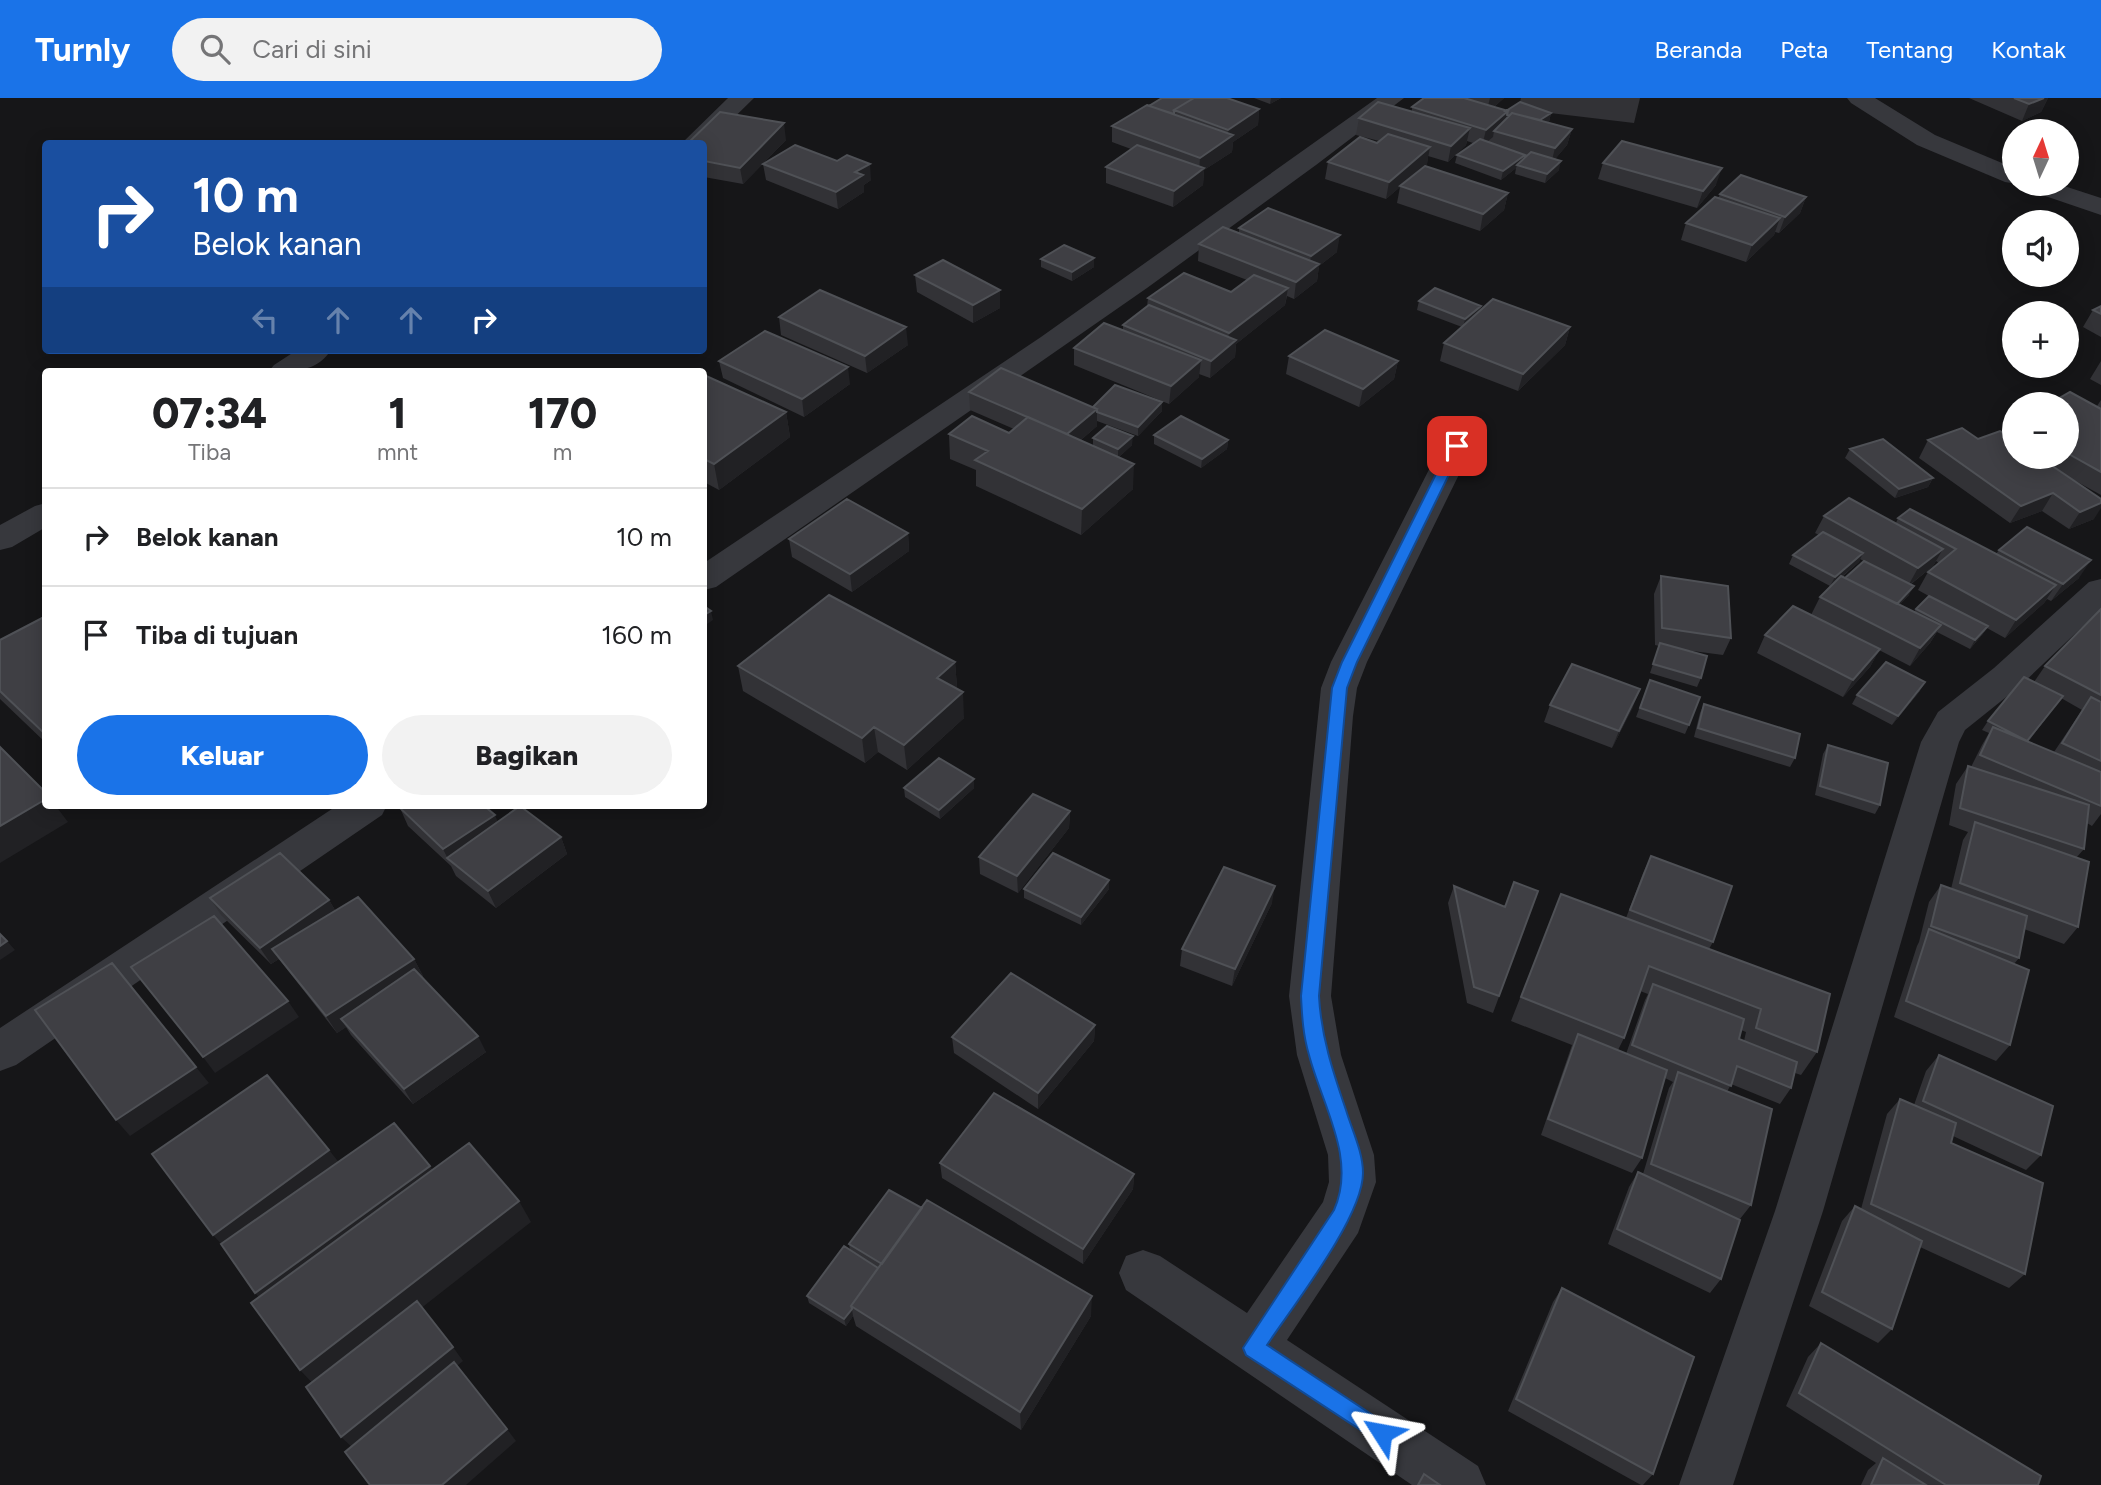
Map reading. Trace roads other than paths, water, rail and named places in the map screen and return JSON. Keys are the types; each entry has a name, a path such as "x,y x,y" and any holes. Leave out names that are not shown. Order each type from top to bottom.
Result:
{"street":[{"path":"697,140 742,98"},
{"path":"707,577 1260,197 1392,98"},
{"path":"1858,98 1926,140 2002,172"},
{"path":"2069,196 2101,207"},
{"path":"289,368 311,354"},
{"path":"1262,1354 1341,1217 1351,1194 1353,1171 1348,1145 1318,1054 1311,1025 1310,996 1339,688 1349,662 1457,446"},
{"path":"0,539 42,515"},
{"path":"1706,1485 1800,1211 1940,742 1951,721 2007,677 2101,590"},
{"path":"0,1052 362,809"},
{"path":"1143,1273 1454,1481"}]}
